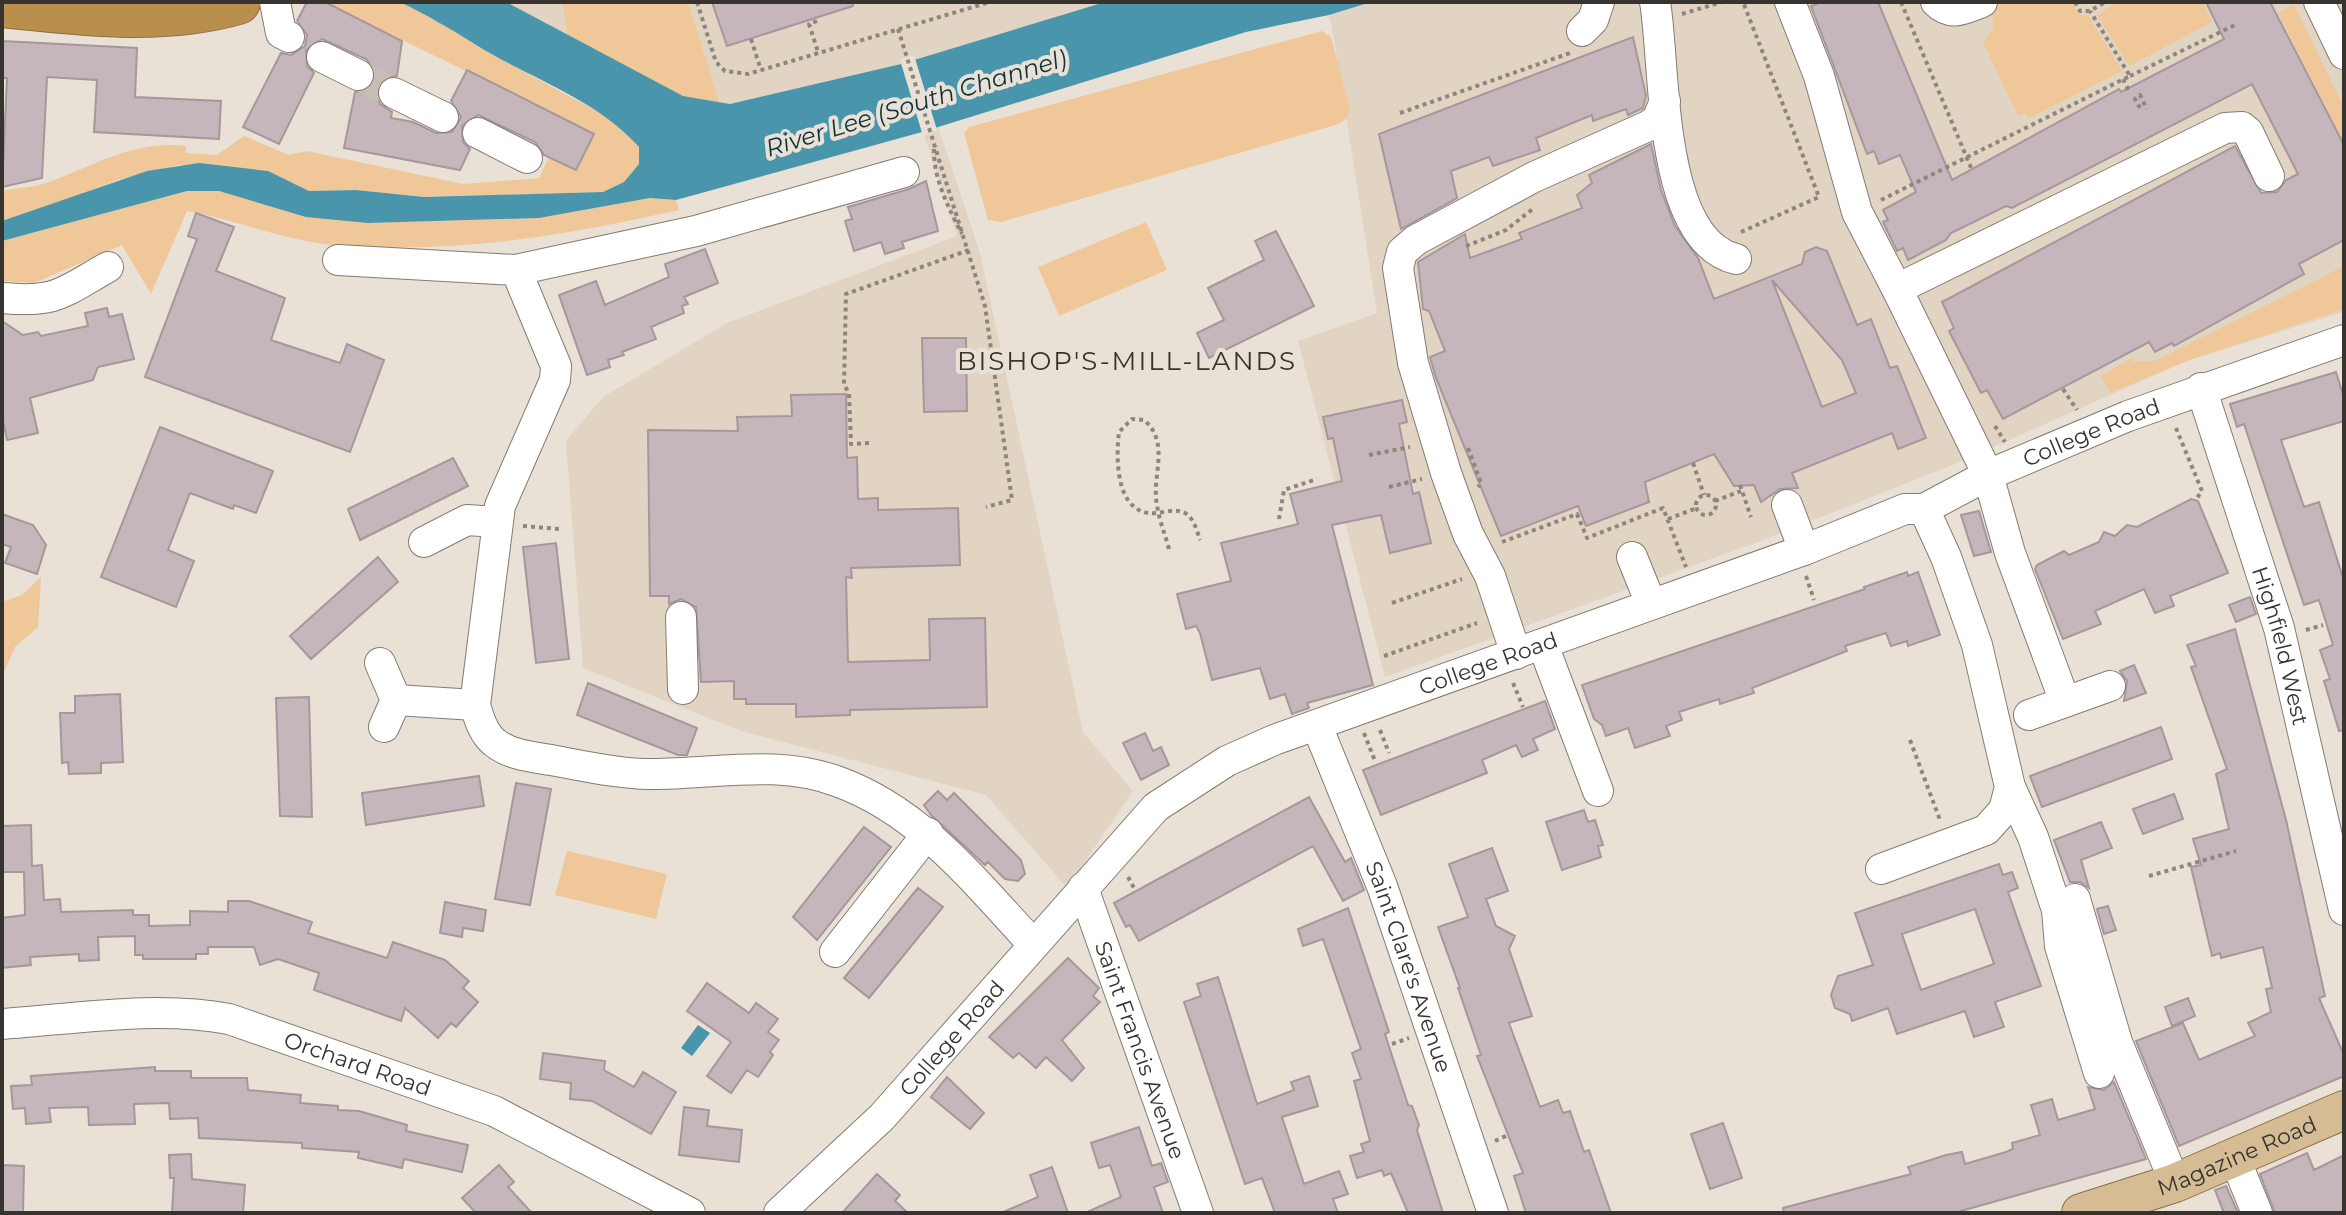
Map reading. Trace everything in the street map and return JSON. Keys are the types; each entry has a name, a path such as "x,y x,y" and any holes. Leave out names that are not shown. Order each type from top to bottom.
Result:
{"highway":[{"path":"5,6 147,15 194,12 238,2"}],"main road":[{"name":"Magazine Road","path":"2081,1213 2175,1183 2344,1110"}],"street":[{"path":"275,2 281,33 289,37"},
{"path":"1577,41 1593,20 1599,2"},
{"path":"1790,2 1819,76 1857,212 1988,475 2010,553 2065,702"},
{"path":"1936,2 1944,10 1954,12 1982,2"},
{"path":"2329,6 2344,54"},
{"path":"1664,10 1666,136 1688,210 1712,248 1732,248"},
{"path":"322,57 358,75"},
{"path":"394,93 443,117"},
{"path":"1598,791 1478,575 1468,534 1413,363 1398,268 1402,252 1416,240 1534,177 1648,126 1657,120 1665,101"},
{"path":"1897,289 2225,128 2242,127 2248,132 2269,176"},
{"path":"478,133 527,158"},
{"path":"338,260 516,270 696,231 904,172"},
{"path":"2,298 35,301 53,298 108,267"},
{"path":"516,270 556,366 555,380 505,491 497,520 475,705 481,725 493,741 509,751 607,771 648,774 755,768 809,771 865,793 928,833 1033,944"},
{"name":"College Road","path":"779,1213 882,1117 1156,807 1186,785 1249,750 1523,657 1694,588 1803,557 1905,509 1924,509 1988,475 2201,388 2344,340"},
{"name":"Highfield West","path":"2201,388 2279,628 2344,910"},
{"path":"1787,505 1803,557"},
{"path":"1924,509 1946,557 1977,645 2010,787 2033,837 2057,910 2060,946 2099,1073"},
{"path":"424,542 467,520 497,520"},
{"path":"1632,557 1651,604"},
{"path":"681,617 683,689"},
{"path":"380,663 396,700 384,727"},
{"path":"2029,715 2110,686"},
{"path":"396,700 475,705"},
{"name":"Saint Clare's Avenue","path":"1317,726 1382,886 1493,1213"},
{"path":"1881,869 1986,830 2004,810 2010,787"},
{"path":"835,952 928,833"},
{"name":"Saint Francis Avenue","path":"1083,888 1198,1213"},
{"path":"2075,899 2117,1042 2175,1183"},
{"name":"Orchard Road","path":"2,1024 142,1015 202,1015 229,1019 494,1111 690,1213"},
{"path":"2235,1159 2257,1213"}],"path":[{"path":"697,2 716,62 725,71 735,74 761,70 990,2"},
{"path":"1664,10 1722,2"},
{"path":"1732,248 1819,197 1743,2"},
{"path":"1901,2 1972,170"},
{"path":"2075,2 2080,11 2090,11 2105,2"},
{"path":"2090,11 2130,76"},
{"path":"817,21 809,24 818,53"},
{"path":"1857,212 2235,25"},
{"path":"898,29 985,306 1012,500 986,507"},
{"path":"751,39 761,70"},
{"path":"1400,113 1577,41"},
{"path":"2123,79 2130,93"},
{"path":"2140,108 2135,99 2140,95 2147,109"},
{"path":"1515,223 1529,213"},
{"path":"869,443 851,444 849,393 844,385 846,294 968,247"},
{"path":"2063,389 2081,418"},
{"path":"2170,415 2202,491 2197,498"},
{"path":"1169,549 1159,514 1155,488 1160,456 1156,440 1144,420 1132,419 1119,432 1117,472 1134,507 1144,513 1159,514 1184,512 1193,521 1200,540"},
{"path":"1369,455 1437,441"},
{"path":"1693,463 1704,495 1715,501"},
{"path":"1389,487 1446,473"},
{"path":"1279,519 1284,490 1317,479"},
{"path":"1704,495 1697,502 1697,508 1704,514 1710,514 1715,501 1740,488 1751,517"},
{"path":"1392,603 1478,575 1504,552 1500,543 1577,514 1587,538 1663,508 1694,588"},
{"path":"1668,519 1697,508"},
{"path":"497,520 559,529"},
{"path":"1803,557 1814,600"},
{"path":"1384,656 1475,624 1485,617"},
{"path":"1523,657 1523,707"},
{"path":"1376,720 1389,753"},
{"path":"1361,726 1375,761"},
{"path":"1910,740 1941,822"},
{"path":"2149,876 2236,851"}],"shaded area":[{"path":"325,2 400,2 453,28 475,45 617,122 639,147 639,164 624,182 603,192 424,197 356,190 309,191 268,171 179,165 117,180 44,209 2,221 2,191 46,183 117,155 151,147 186,146 186,153 217,155 244,136 289,155 307,151 463,184 539,178 549,157 577,170 594,134"},
{"path":"506,2 1104,2 916,60 980,253 1083,732 1133,791 1067,888 986,795 741,731 583,668 566,441 603,397 727,323 957,236 901,64 730,104 683,96"},
{"path":"562,2 688,2 719,102 683,96 568,36"},
{"path":"1325,2 2344,2 2344,312 2187,361 1955,464 1758,542 1385,677 1298,341 1377,313 1332,27"},
{"path":"2003,2 2071,2 2080,15 2088,15 2122,71 2029,118 2025,113 2018,116 1983,42 1993,29 1992,6"},
{"path":"2117,2 2203,2 2212,22 2129,66 2097,15"},
{"path":"2294,4 2344,108 2344,142 2278,13"},
{"path":"1322,31 1331,37 1350,109 1347,118 1339,124 1001,222 988,220 964,133 969,127"},
{"path":"187,191 219,191 368,223 539,218 650,198 676,200 679,210 551,235 423,247 317,243 187,211 151,294 122,245 34,283 2,281 2,241"},
{"path":"1146,222 1167,270 1059,316 1038,267"},
{"path":"2344,266 2344,309 2189,360 2110,393 2101,376 2132,358 2134,362 2155,361"},
{"path":"41,577 38,627 15,647 2,677 2,602 22,595"},
{"path":"567,851 667,874 656,919 555,895"}],"water":[{"name":"River Lee (South Channel)","path":"400,2 506,2 683,96 730,104 901,64 1105,2 1371,2 1329,15 1246,32 922,132 676,200 650,198 539,218 368,223 306,217 219,191 187,191 2,241 2,221 147,171 199,163 268,171 309,191 356,190 424,197 603,192 624,182 639,164 639,147 603,115"},
{"path":"698,1025 710,1033 692,1056 681,1048"}],"pier":[{"path":"914,55 937,130 923,136 900,60"}],"building":[{"path":"307,2 325,2 402,41 397,76 383,79 376,93 380,104 392,112 391,118 413,122 436,133 452,132 461,117 451,101 467,70 594,134 576,170 544,155 535,142 478,115 462,126 463,142 470,149 460,170 344,148 355,92 368,90 376,73 366,59 322,39 306,50 307,66 314,73 279,144 243,127 281,53 291,55 305,46 307,35 297,21"},
{"path":"712,2 852,2 853,6 727,46"},
{"path":"1822,2 1878,2 1952,180 2119,89 2121,92 2224,39 2206,2 2270,2 2344,145 2344,240 2299,264 2304,274 2174,346 2172,343 2155,352 2149,342 2003,419 1987,390 1981,393 1949,331 1954,328 1942,302 2235,146 2261,193 2277,192 2286,180 2298,174 2252,84 2012,208 2006,206 1951,233 1946,240 1908,260 1903,248 1897,251 1883,222 1888,220 1883,210 1916,192 1900,155 1879,164 1874,151 1867,154 1811,6"},
{"path":"1633,37 1646,96 1643,108 1628,115 1626,109 1593,121 1592,115 1536,138 1540,150 1493,166 1489,157 1451,171 1457,198 1401,229 1379,134"},
{"path":"2,41 137,48 135,97 221,101 219,139 94,132 97,80 47,77 42,178 2,187 7,78 2,78"},
{"path":"1651,144 1661,190 1675,226 1698,258 1714,299 1802,264 1805,252 1816,247 1827,251 1857,325 1871,319 1890,368 1897,366 1926,438 1898,449 1892,433 1792,473 1798,488 1780,489 1761,502 1754,485 1734,486 1714,454 1645,482 1649,502 1586,526 1578,506 1501,536 1436,378 1430,357 1445,351 1429,311 1423,309 1418,262 1465,234 1470,258 1522,239 1519,233 1582,208 1577,195 1592,183 1589,175","holes":["1772,280 1842,360 1856,393 1822,407"]},
{"path":"926,181 938,231 902,242 904,248 885,254 881,242 854,251 845,221 852,219 848,207"},
{"path":"196,213 234,227 216,271 285,298 271,340 340,363 347,344 384,360 350,452 145,377 197,239 188,236"},
{"path":"1276,231 1314,306 1209,358 1197,333 1224,320 1208,288 1264,260 1255,241"},
{"path":"705,249 718,283 684,297 688,304 682,306 684,313 651,327 656,339 622,352 624,355 608,360 610,367 587,375 559,295 596,281 605,305 669,277 665,264"},
{"path":"107,308 109,317 122,314 134,359 98,367 93,380 30,398 38,433 7,440 2,416 2,321 23,335 38,332 41,336 88,326 85,313"},
{"path":"922,338 966,338 967,411 924,412"},
{"path":"2336,372 2344,398 2344,421 2281,440 2304,507 2319,502 2344,581 2344,730 2339,731 2324,681 2330,679 2320,650 2333,645 2319,600 2304,605 2244,424 2237,427 2230,404"},
{"path":"846,394 847,458 857,457 858,499 878,498 878,510 958,508 960,565 851,568 852,578 846,577 848,662 930,660 929,619 985,618 987,707 850,710 850,715 796,717 796,704 746,704 746,699 734,699 734,681 701,682 696,607 681,599 669,604 669,596 650,596 648,430 738,431 737,417 792,416 791,395"},
{"path":"1402,400 1407,422 1399,424 1413,494 1419,492 1431,543 1390,553 1381,515 1332,525 1373,685 1307,703 1309,708 1292,714 1285,694 1270,699 1260,668 1212,680 1200,633 1196,626 1186,629 1177,594 1231,581 1221,543 1298,524 1290,494 1342,481 1333,438 1328,439 1323,417"},
{"path":"160,427 273,471 256,513 234,505 233,509 190,493 168,550 194,561 176,607 101,577"},
{"path":"453,458 468,486 360,540 348,509"},
{"path":"2191,499 2198,501 2228,573 2170,596 2174,606 2155,613 2144,589 2095,611 2101,624 2063,639 2035,569 2037,565 2064,551 2069,555 2099,542 2104,532 2115,536 2127,525 2137,527"},
{"path":"1979,511 1991,552 1974,556 1961,515"},
{"path":"2,514 33,525 46,545 37,574 5,563 11,547 2,544"},
{"path":"556,543 569,659 536,663 523,547"},
{"path":"378,557 398,582 311,659 290,636"},
{"path":"1907,572 1908,576 1918,572 1940,635 1908,646 1907,641 1891,646 1886,633 1845,646 1847,651 1752,688 1754,693 1720,704 1719,699 1679,712 1682,720 1666,726 1670,736 1635,748 1628,728 1606,736 1602,725 1594,719 1582,685"},
{"path":"2250,597 2256,614 2236,622 2229,605"},
{"path":"2235,629 2286,820 2325,996 2319,998 2344,1055 2344,1076 2179,1146 2136,1041 2183,1023 2199,1060 2255,1036 2248,1023 2271,1012 2266,989 2272,988 2263,947 2221,958 2220,953 2212,956 2191,867 2201,865 2193,839 2229,829 2216,774 2227,769 2191,667 2196,666 2187,645"},
{"path":"2134,665 2146,693 2124,701 2127,681 2120,671"},
{"path":"588,683 697,728 687,755 678,755 577,715"},
{"path":"120,694 123,762 101,763 101,773 69,774 68,762 62,763 60,713 75,713 75,696"},
{"path":"309,697 312,817 280,816 276,698"},
{"path":"1545,701 1555,729 1533,739 1538,750 1522,757 1516,745 1482,760 1487,773 1381,815 1363,770"},
{"path":"2161,727 2172,759 2042,807 2030,776"},
{"path":"1145,733 1153,751 1161,747 1169,765 1141,780 1123,743"},
{"path":"479,776 484,806 366,825 362,793"},
{"path":"516,783 551,789 530,905 495,899"},
{"path":"938,791 947,800 954,793 1021,860 1025,874 1018,881 1005,879 988,862 985,865 931,815 924,805"},
{"path":"2174,794 2183,819 2143,834 2133,809"},
{"path":"1309,797 1345,862 1351,858 1364,890 1343,901 1313,846 1139,941 1130,925 1126,927 1114,903"},
{"path":"1584,810 1588,822 1595,820 1603,845 1598,846 1601,857 1562,870 1546,822"},
{"path":"2101,822 2112,848 2081,860 2089,888 2080,882 2070,882 2054,840"},
{"path":"31,825 32,866 42,865 44,900 60,899 61,912 133,910 133,915 149,915 149,926 190,925 190,911 228,912 228,901 249,901 312,922 308,933 387,958 393,942 445,960 469,981 463,988 478,1002 456,1027 451,1023 438,1038 405,1008 401,1021 314,990 319,973 278,959 260,965 254,947 208,947 208,954 196,954 196,959 143,959 143,955 135,955 135,936 98,937 99,960 79,961 79,954 30,957 31,965 2,968 2,918 25,915 24,872 2,872 2,826"},
{"path":"864,827 891,847 817,940 793,917"},
{"path":"1492,848 1508,891 1486,899 1496,926 1515,936 1509,949 1532,1016 1509,1023 1540,1107 1558,1100 1563,1113 1570,1111 1584,1152 1589,1150 1611,1213 1526,1213 1514,1176 1523,1173 1477,1056 1481,1055 1438,927 1468,917 1449,864"},
{"path":"1999,864 2003,875 2012,872 2018,888 2008,892 2041,986 1995,1002 2004,1027 1974,1037 1965,1011 1897,1034 1888,1008 1852,1021 1850,1014 1835,1008 1831,995 1838,976 1873,965 1855,913","holes":["1975,909 1994,964 1921,990 1902,934"]},
{"path":"918,888 943,907 869,998 844,978"},
{"path":"445,902 486,910 483,931 463,928 462,937 440,933"},
{"path":"2108,906 2116,930 2104,934 2097,909"},
{"path":"1348,908 1389,1032 1385,1034 1408,1105 1412,1106 1419,1125 1417,1130 1443,1213 1408,1213 1391,1173 1384,1176 1382,1170 1357,1178 1350,1156 1364,1152 1361,1144 1370,1141 1354,1081 1361,1079 1352,1053 1361,1049 1323,939 1303,946 1298,929"},
{"path":"1068,958 1099,988 1093,996 1100,1002 1062,1040 1084,1068 1072,1081 1046,1057 1036,1068 1019,1053 1013,1058 989,1037"},
{"path":"1218,977 1257,1104 1294,1090 1291,1082 1309,1076 1318,1106 1282,1117 1304,1184 1339,1171 1348,1194 1333,1199 1338,1213 1275,1213 1262,1178 1245,1184 1184,1002 1201,996 1197,984"},
{"path":"707,983 749,1013 756,1003 778,1019 768,1032 779,1040 770,1052 773,1055 758,1077 747,1070 731,1093 707,1076 731,1042 687,1011"},
{"path":"2188,998 2195,1016 2172,1026 2165,1007"},
{"path":"543,1053 605,1061 604,1070 634,1087 643,1072 676,1092 651,1134 592,1101 570,1099 571,1083 540,1079"},
{"path":"155,1067 155,1071 191,1071 191,1078 247,1078 248,1090 301,1095 300,1103 359,1111 407,1125 406,1131 468,1145 462,1172 404,1159 402,1168 358,1158 359,1152 302,1148 302,1143 199,1138 198,1118 170,1119 169,1103 134,1104 135,1124 89,1125 88,1107 49,1108 51,1122 26,1124 25,1108 13,1109 11,1086 32,1085 31,1076"},
{"path":"947,1077 984,1113 970,1129 931,1097"},
{"path":"2114,1082 2146,1159 1954,1213 1784,1213 1783,1208 1911,1174 1908,1167 1946,1155 1962,1152 1965,1164 2006,1152 2013,1149 2012,1143 2040,1135 2031,1105 2052,1099 2058,1120 2095,1109 2088,1087 2104,1090"},
{"path":"684,1107 709,1110 707,1126 742,1130 739,1162 679,1155"},
{"path":"1723,1123 1742,1178 1710,1189 1691,1134"},
{"path":"1139,1127 1152,1166 1161,1163 1168,1182 1154,1187 1163,1213 1085,1213 1121,1197 1110,1165 1099,1168 1091,1143"},
{"path":"2307,1153 2314,1170 2344,1155 2344,1213 2275,1213 2260,1174"},
{"path":"191,1154 192,1179 245,1185 243,1213 172,1213 174,1178 170,1178 169,1155"},
{"path":"2,1165 24,1166 23,1213 2,1213"},
{"path":"499,1165 514,1182 508,1187 532,1213 476,1213 462,1198"},
{"path":"1052,1167 1068,1213 1001,1213 1038,1197 1030,1175"},
{"path":"877,1174 900,1195 895,1201 908,1213 842,1213"},
{"path":"2226,1186 2238,1213 2224,1213 2215,1190"}],"tunnel":[{"path":"358,75 394,93"}],"district":[{"name":"BISHOP'S-MILL-LANDS","path":"1127,361"}]}
